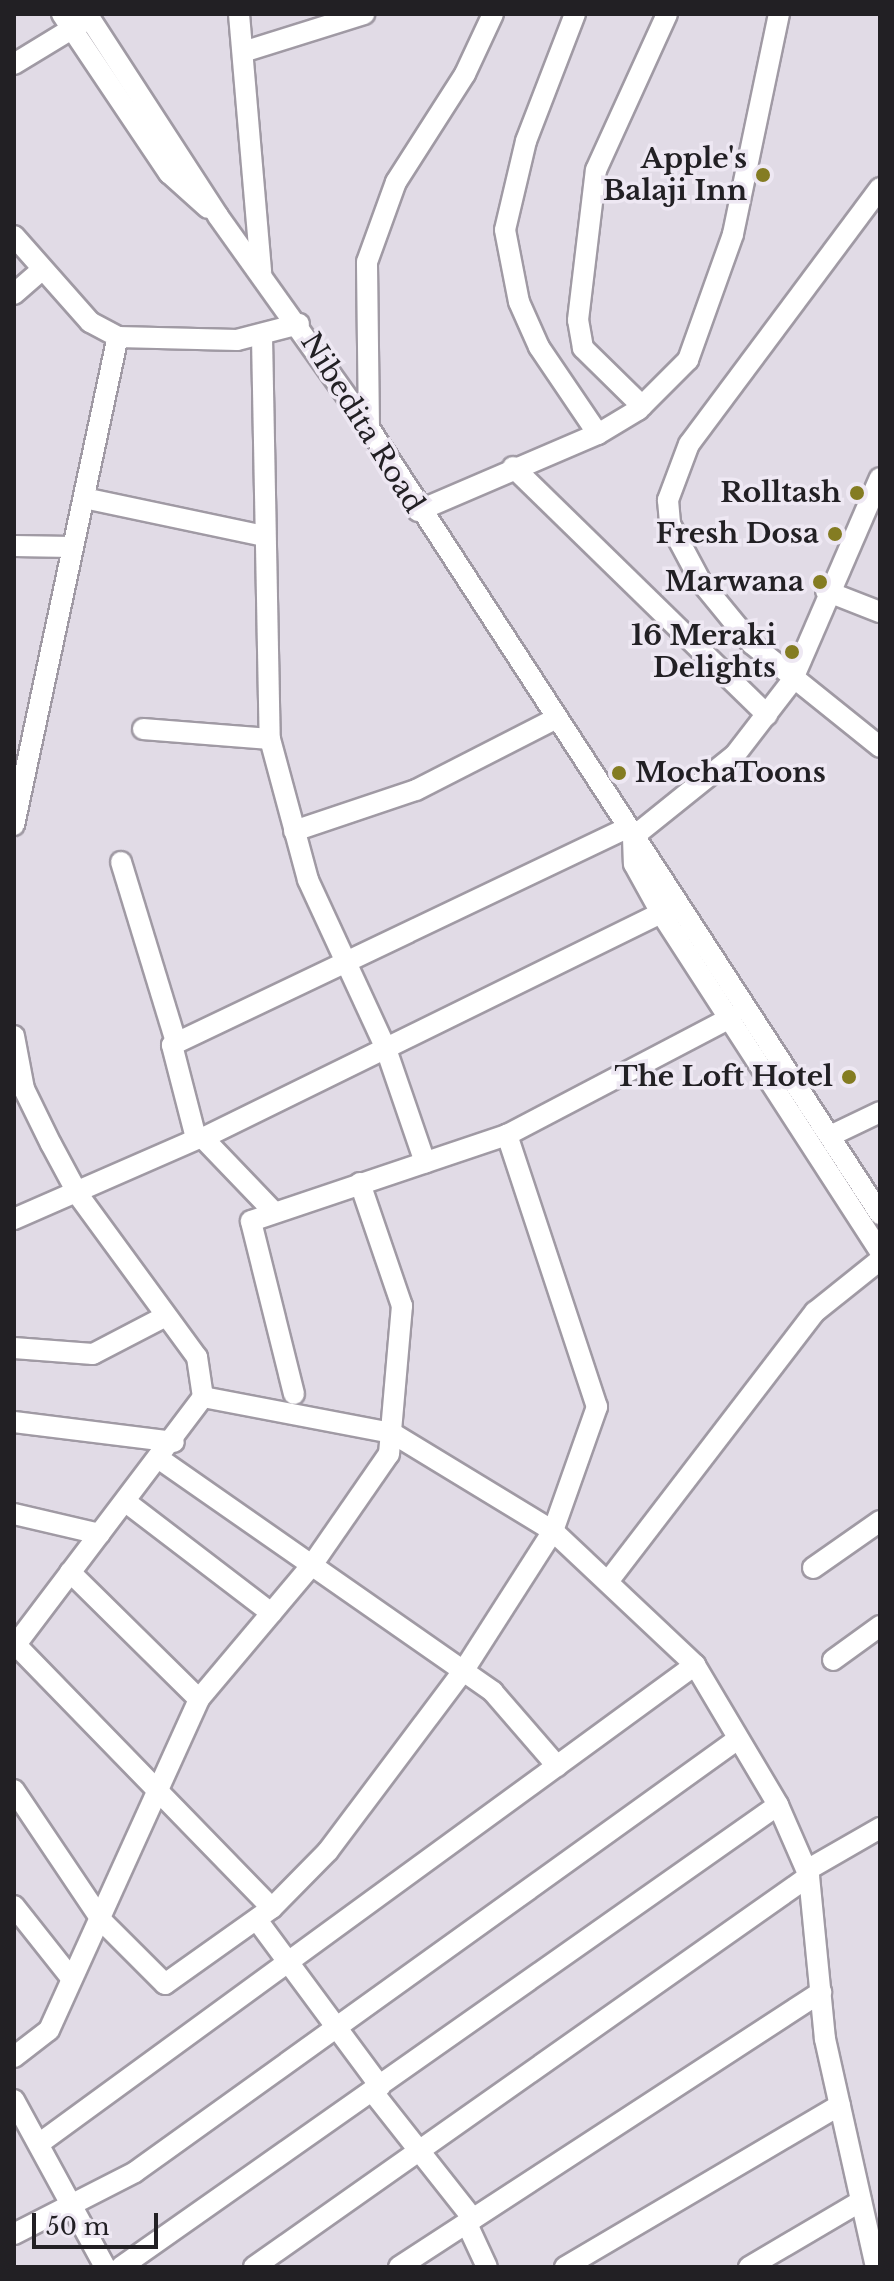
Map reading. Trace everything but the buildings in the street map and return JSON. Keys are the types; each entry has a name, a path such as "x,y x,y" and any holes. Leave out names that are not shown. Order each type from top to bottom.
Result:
{"street":[{"path":"239,14 246,51 261,272"},
{"path":"246,51 364,14"},
{"path":"369,428 367,262 396,182 465,74 493,14"},
{"path":"575,14 526,141 506,207 505,243 539,347 598,434"},
{"path":"642,406 583,348 578,320 596,170 667,14"},
{"path":"418,511 513,467 598,434 642,406 699,340 733,234 779,14"},
{"path":"14,64 78,19"},
{"name":"Nibedita Road","path":"78,19 299,324 369,428 418,511 553,720 880,1214"},
{"path":"880,188 689,444 668,500 670,524 701,582 792,681 880,747"},
{"path":"14,236 40,271 90,322 118,337 262,337 299,324"},
{"path":"14,294 40,271"},
{"path":"14,825 118,337"},
{"path":"262,337 270,739 294,831 345,967 386,1049 425,1162"},
{"path":"513,467 767,715"},
{"path":"272,1210 200,1138 169,1052 176,1042 345,967 630,832 735,755 792,681 826,591 880,478"},
{"path":"84,498 264,536"},
{"path":"14,546 72,547"},
{"path":"826,591 880,612"},
{"path":"294,831 416,790 553,720"},
{"path":"143,729 270,739"},
{"name":"Nibedita Road","path":"630,832 634,864 661,913 732,1017 880,1251"},
{"path":"121,862 176,1042"},
{"path":"14,1219 79,1196 661,913"},
{"path":"294,1394 247,1228 272,1210 507,1135 732,1017"},
{"path":"14,1036 19,1090 79,1196 197,1357 203,1397 161,1460 70,1572 15,1646 161,1789 264,1914 289,1961 337,2026 376,2088 470,2222 487,2267"},
{"path":"830,1136 880,1112"},
{"path":"14,1790 102,1921 169,1985 264,1914 328,1851 464,1670 553,1531 598,1397 507,1135"},
{"path":"14,2057 49,2030 71,1978 102,1921 199,1699 312,1565 365,1493 389,1454 402,1306 360,1183"},
{"path":"610,1579 815,1312 880,1260"},
{"path":"14,1348 93,1354 166,1316"},
{"path":"203,1397 392,1433 553,1531 610,1579 695,1665 778,1805 808,1873 821,1992 840,2105 867,2202 876,2267"},
{"path":"14,1422 174,1442"},
{"path":"161,1460 464,1670 505,1704 557,1766"},
{"path":"126,1502 271,1613"},
{"path":"14,1514 100,1534"},
{"path":"813,1568 880,1521"},
{"path":"70,1572 199,1699"},
{"path":"833,1660 880,1626"},
{"path":"40,2143 695,1665"},
{"path":"14,2234 135,2172 738,1739"},
{"path":"121,2267 778,1805"},
{"path":"254,2267 808,1873 880,1828"},
{"path":"14,1906 71,1978"},
{"path":"399,2267 821,1992"},
{"path":"14,2100 74,2205 105,2267"},
{"path":"565,2267 840,2105"},
{"path":"749,2267 867,2202"}],"place":[{"name":"Apple's Balaji Inn","path":"763,175"},
{"name":"Rolltash","path":"857,493"},
{"name":"Fresh Dosa","path":"835,534"},
{"name":"Marwana","path":"820,582"},
{"name":"16 Meraki Delights","path":"792,652"},
{"name":"MochaToons","path":"619,773"},
{"name":"The Loft Hotel","path":"849,1077"}]}
